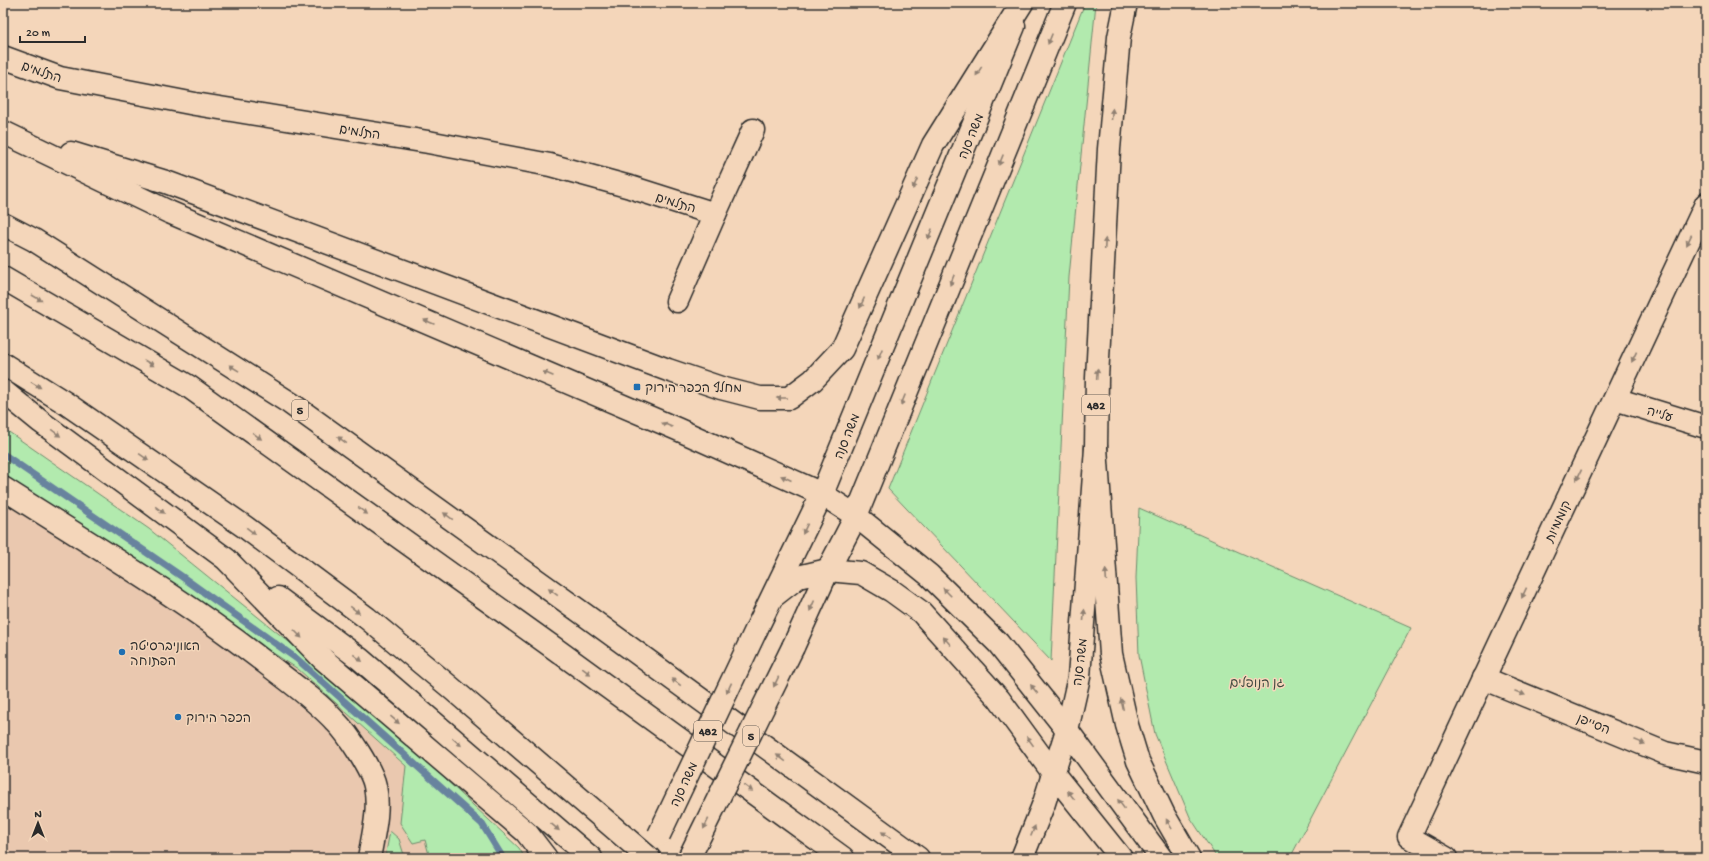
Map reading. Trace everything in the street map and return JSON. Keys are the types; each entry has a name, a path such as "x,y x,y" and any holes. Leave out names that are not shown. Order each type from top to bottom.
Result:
{"main road":[{"path":"3,132 166,182 674,372 721,388 760,398 789,398 814,380 842,349 933,145 1023,3"},
{"name":"משה סנה","path":"647,857 659,835 822,494 1023,3"},
{"path":"689,858 793,648 828,570 856,516 1064,3"},
{"name":"משה סנה","path":"1022,858 1044,803 1067,730 1079,677 1096,448 1097,378 1109,149 1120,37 1126,3"},
{"name":"התלמים","path":"3,57 60,78 195,104 428,142 550,165 630,187 715,214"},
{"path":"678,301 753,130"},
{"path":"3,132 169,212 669,426 822,494 856,516 930,575 998,644 1067,730 1161,858"},
{"name":"קוממיות","path":"1446,858 1409,837 1706,204"},
{"name":"5","path":"3,224 34,240 290,403 585,615 918,858"},
{"path":"3,278 188,386 554,648 843,858"},
{"path":"3,364 64,402 239,523 367,618 450,687 647,857"},
{"path":"3,392 41,422 360,659 591,858"},
{"name":"עלייה","path":"1614,399 1706,427"},
{"path":"1096,448 1112,661 1127,725 1138,761 1164,815 1188,858"},
{"path":"3,488 223,629 301,691 336,722 348,736 375,785 377,812 370,858"},
{"path":"226,559 323,659 526,832 546,858"},
{"path":"773,596 798,577 828,570 861,573 892,591 922,612 1000,699 1053,772 1121,858"},
{"name":"הסייפן","path":"1484,678 1665,753 1706,762"}],"shaded area":[{"name":"הכפר הירוק","path":"3,480 298,669 406,766 484,858 3,858"}],"green space":[{"path":"1085,3 1096,3 1069,277 1051,661 888,489"},
{"path":"3,428 149,529 294,646 413,749 519,848 525,858 430,858 425,840 413,843 400,823 406,766 298,669 3,480"},
{"name":"גן הנופלים","path":"1139,508 1411,628 1290,858 1217,858 1190,817 1155,734 1139,655 1136,578"},
{"path":"390,831 399,839 405,858 385,858"}],"waterway":[{"path":"3,454 181,576 297,659 482,824 503,858"}],"place":[{"name":"מחלף הכפר הירוק","path":"637,387"},
{"name":"האוניברסיטה הפתוחה","path":"122,652"},
{"name":"הכפר הירוק","path":"178,717"}]}
